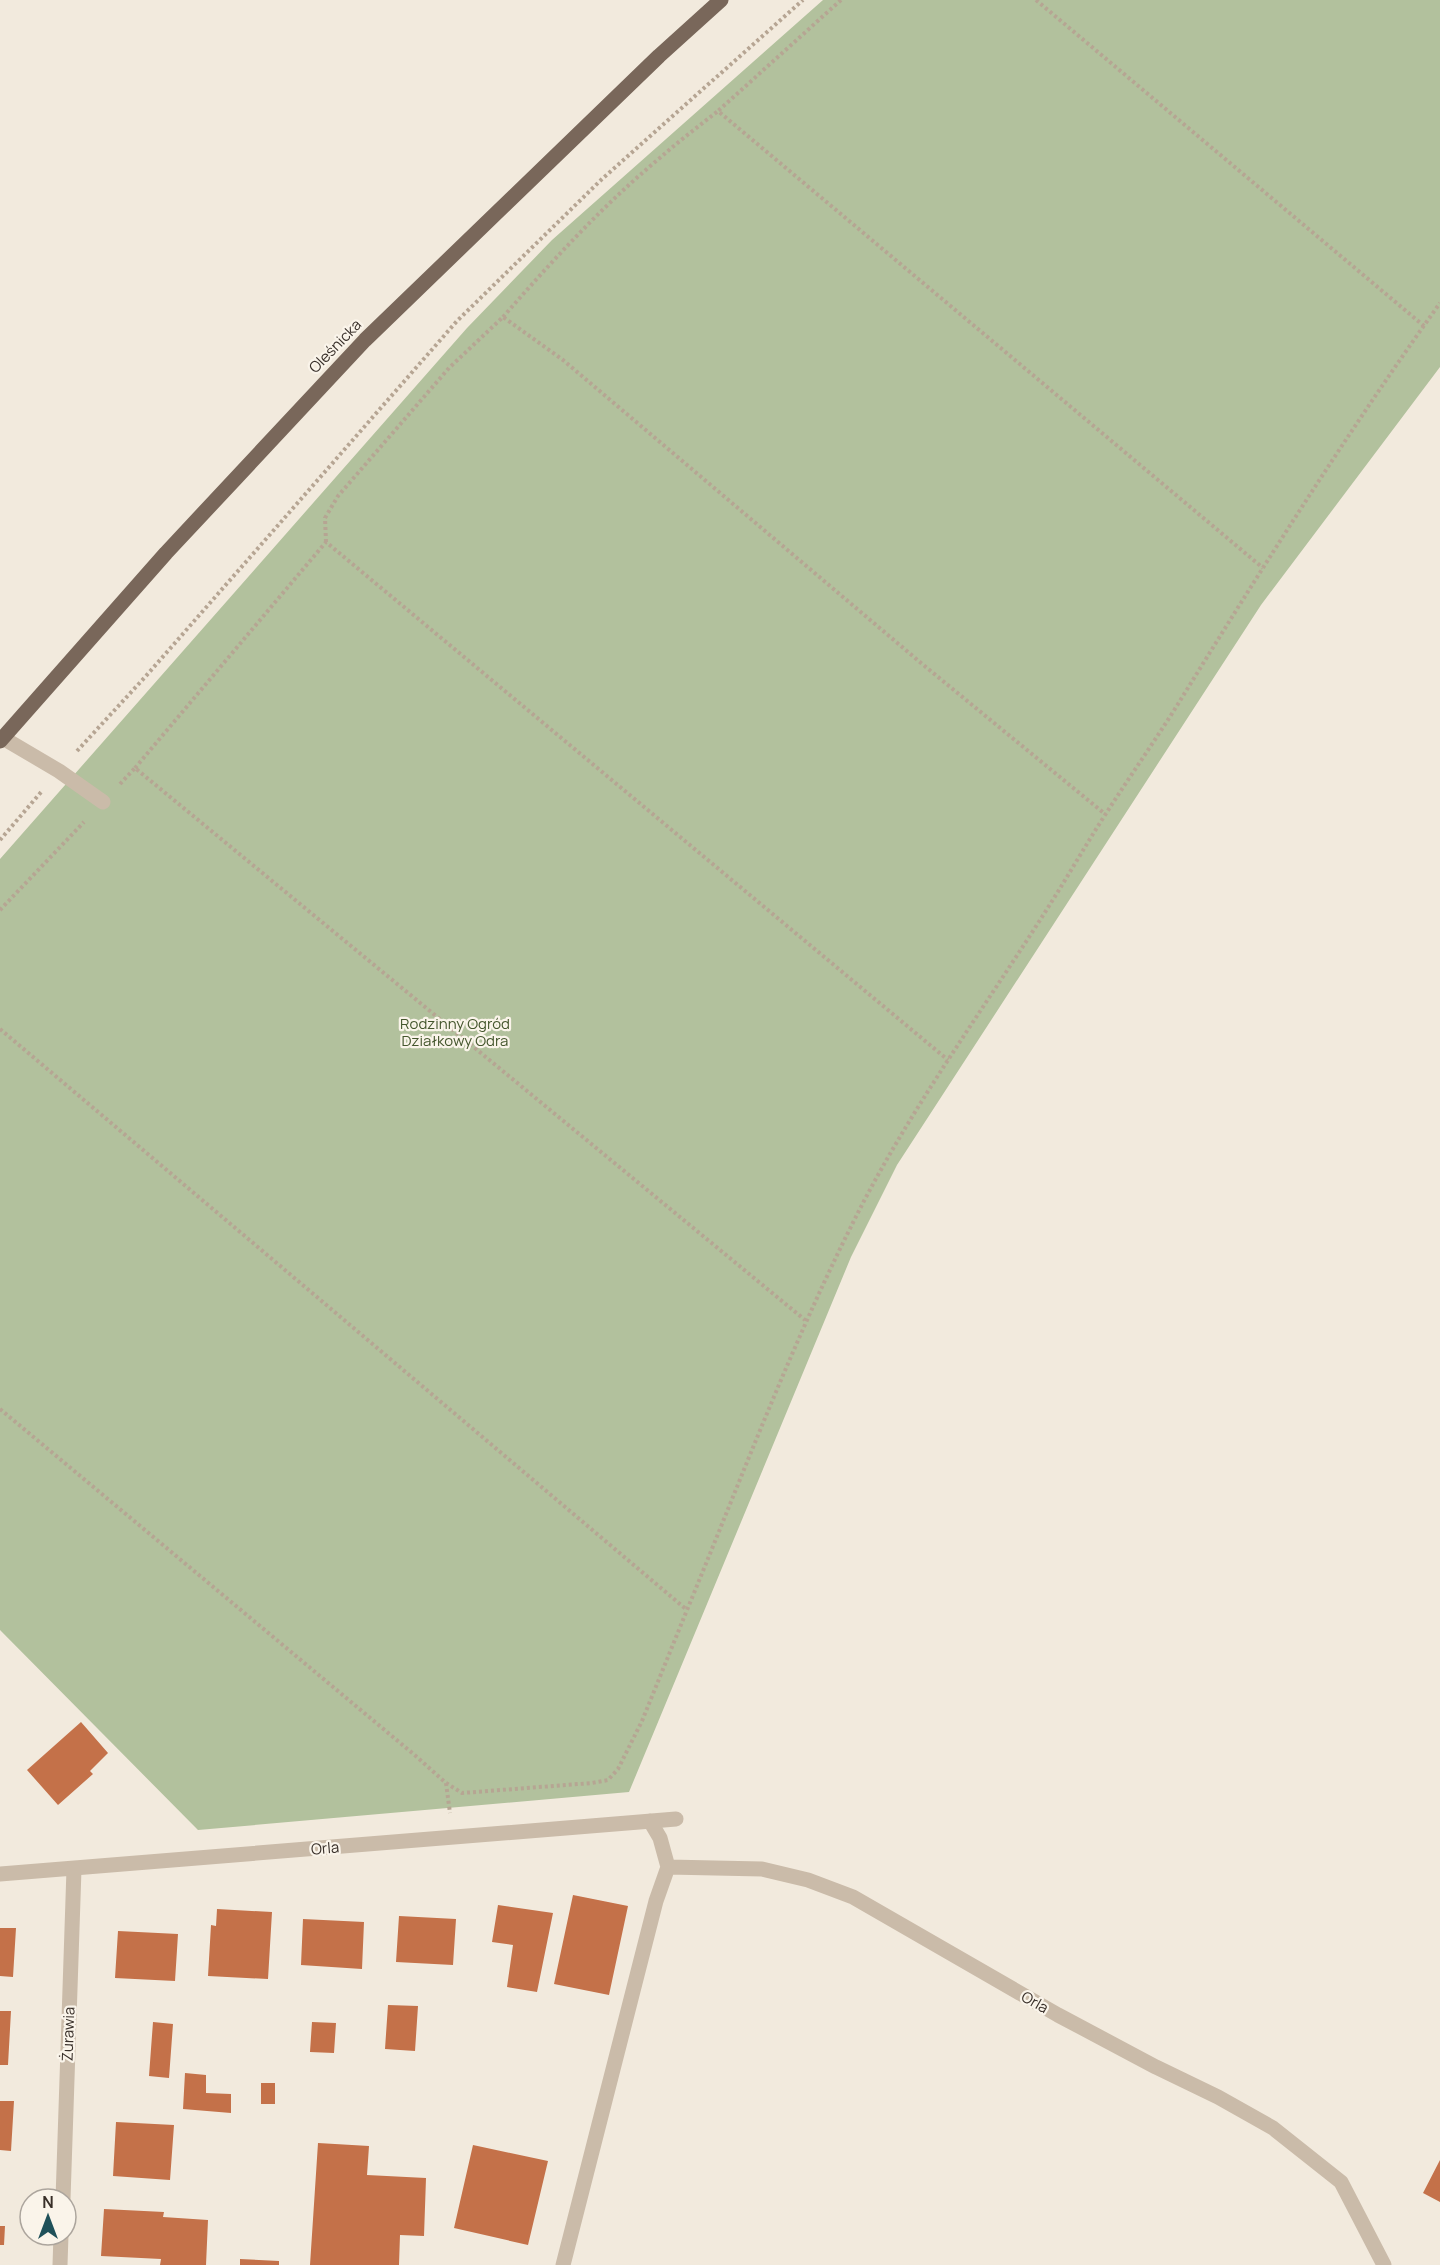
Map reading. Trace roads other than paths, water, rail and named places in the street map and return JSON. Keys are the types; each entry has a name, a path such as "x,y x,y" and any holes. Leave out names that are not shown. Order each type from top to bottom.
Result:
{"main road":[{"name":"Oleśnicka","path":"1,739 166,553 365,340 659,56 721,0"}],"street":[{"path":"1,739 59,771 103,802"},
{"name":"Orla","path":"0,1874 676,1819"},
{"path":"563,2265 656,1901 668,1867 660,1838 650,1821"},
{"name":"Orla","path":"668,1867 717,1866 762,1869 808,1880 853,1897 1058,2015 1218,2097 1273,2128 1341,2182 1384,2265"},
{"name":"Żurawia","path":"63,2187 74,1869"},
{"path":"60,2265 61,2247"}],"park label":[{"name":"Rodzinny Ogród Działkowy Odra","path":"455,1032"}]}
